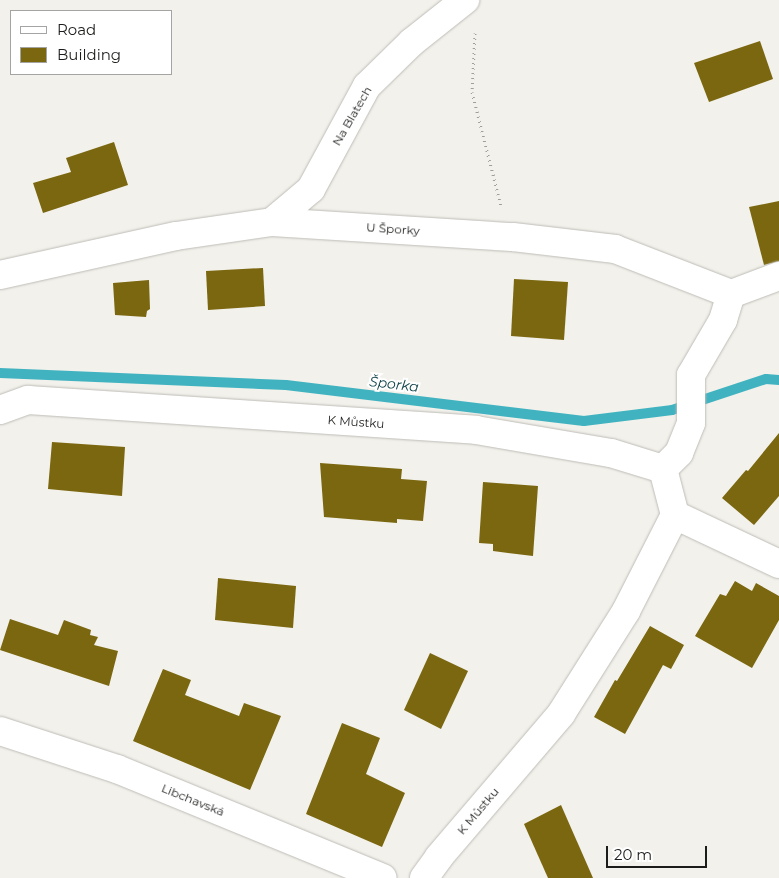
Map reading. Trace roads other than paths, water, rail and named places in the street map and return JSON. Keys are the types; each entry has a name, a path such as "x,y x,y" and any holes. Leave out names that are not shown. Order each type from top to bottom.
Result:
{"street":[{"name":"Na Blatech","path":"272,222 311,188 367,86 412,42 465,0"},
{"name":"U Šporky","path":"0,275 176,236 272,222 513,237 615,249 731,294"},
{"path":"779,276 731,294 722,320 691,375 691,423 679,453 663,469 675,515 779,564"},
{"name":"K Můstku","path":"0,410 28,400 476,430 611,452 663,469"},
{"name":"K Můstku","path":"424,878 439,857 561,714 626,611 675,515"},
{"name":"Libchavská","path":"0,731 117,770 383,878"}],"waterway":[{"name":"Šporka","path":"0,373 286,385 584,421 672,410 766,379 779,380"}]}
